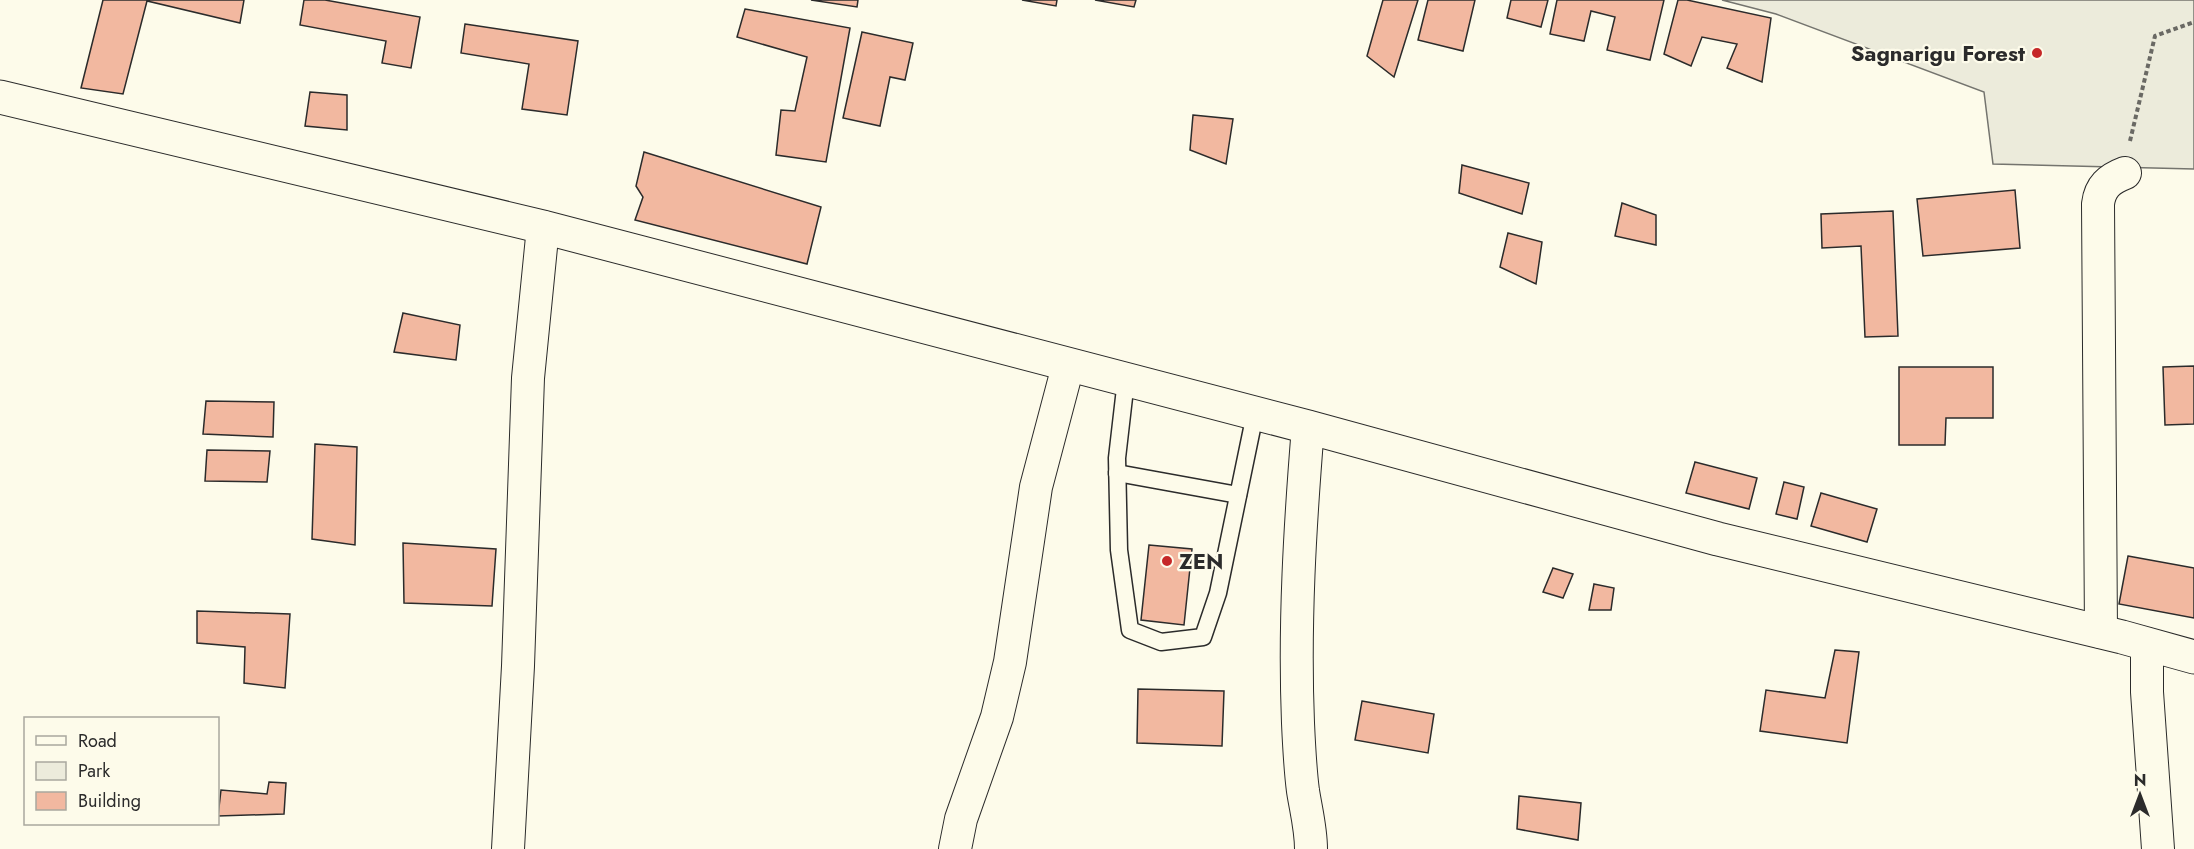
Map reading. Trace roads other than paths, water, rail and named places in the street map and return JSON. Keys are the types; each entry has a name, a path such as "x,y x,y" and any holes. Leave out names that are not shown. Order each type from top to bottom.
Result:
{"street":[{"path":"0,97 543,227 1308,427 1718,539 2194,657"},
{"path":"2100,632 2098,204 2099,194 2119,176"},
{"path":"508,849 518,666 528,378 543,227"},
{"path":"955,849 961,819 997,717 1010,662 1036,487 1068,366"},
{"path":"1308,427 1299,535 1296,684 1303,792 1311,835 1311,849"},
{"path":"2147,644 2147,692 2158,849"}],"lane":[{"path":"1126,381 1117,473 1119,550 1130,630 1161,642 1203,637 1218,593 1255,414"},
{"path":"1117,473 1238,495"}],"place":[{"name":"Sagnarigu Forest","path":"2037,53"},
{"name":"ZEN","path":"1167,561"}]}
